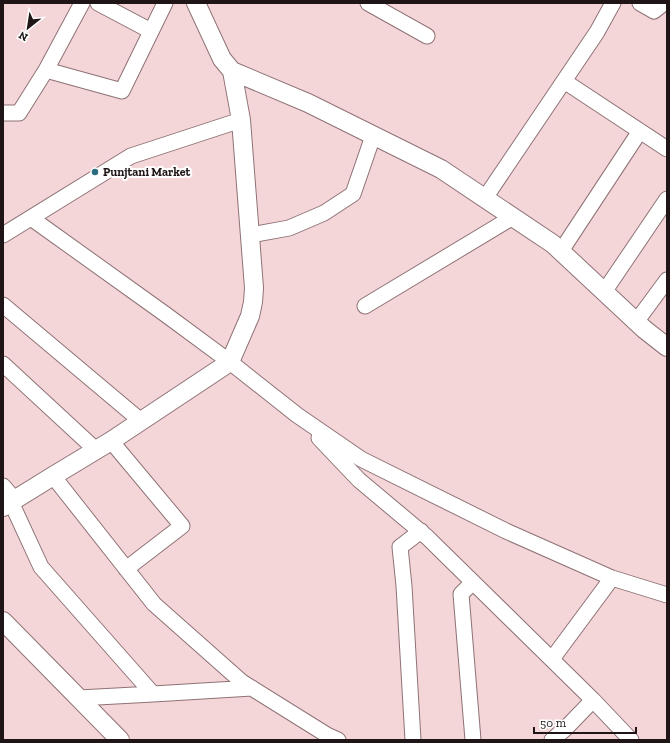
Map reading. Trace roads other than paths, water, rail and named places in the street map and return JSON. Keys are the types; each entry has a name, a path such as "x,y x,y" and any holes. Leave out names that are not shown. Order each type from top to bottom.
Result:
{"street":[{"path":"3,113 19,113 46,70 82,3"},
{"path":"98,3 151,31"},
{"path":"46,70 122,91 165,3"},
{"path":"196,3 222,59 232,71 308,103 440,169 553,244 636,322 667,347"},
{"path":"368,3 427,36"},
{"path":"485,198 597,32 613,3"},
{"path":"640,3 654,11 664,3"},
{"path":"10,503 111,441 230,362 250,316 254,302 241,120 232,71"},
{"path":"564,81 667,148"},
{"path":"3,235 131,156 241,120"},
{"path":"560,251 640,131"},
{"path":"250,235 289,228 324,213 353,194 374,136"},
{"path":"604,292 667,199"},
{"path":"31,218 230,362 297,416 361,459 506,531 612,578 667,595"},
{"path":"365,306 513,218"},
{"path":"636,322 667,280"},
{"path":"3,305 141,421"},
{"path":"3,364 96,450"},
{"path":"297,416 359,480 421,531 474,582 593,700 631,740"},
{"path":"111,441 182,526 126,569"},
{"path":"53,476 154,604 242,682 327,735 338,740"},
{"path":"3,486 41,567 153,694"},
{"path":"413,740 404,586 400,547 421,531"},
{"path":"552,659 612,578"},
{"path":"473,740 461,594 474,582"},
{"path":"3,621 120,740"},
{"path":"79,698 252,688"},
{"path":"552,740 569,734 593,700"}],"place":[{"name":"Punjtani Market","path":"95,172"}]}
